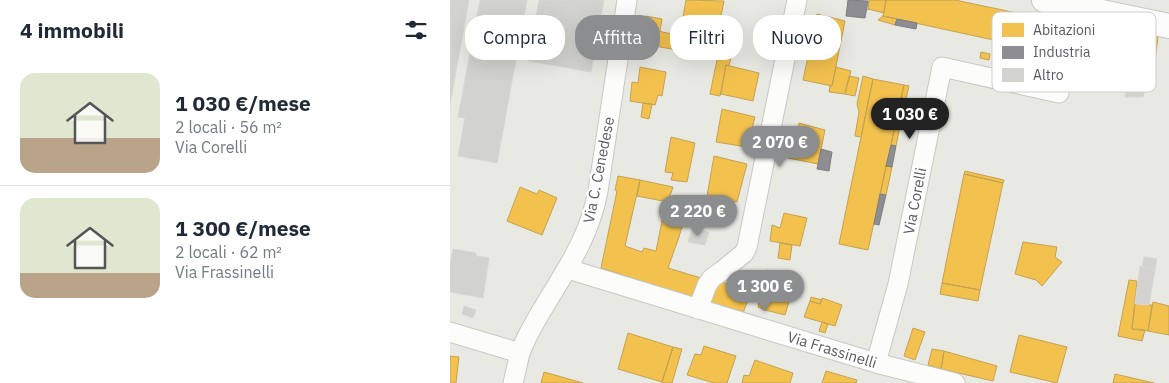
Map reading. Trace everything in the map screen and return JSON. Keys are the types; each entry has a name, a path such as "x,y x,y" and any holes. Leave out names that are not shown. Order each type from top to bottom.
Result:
{"street":[{"name":"Via C. Cenedese","path":"513,383 520,353 533,325 586,236 596,206 626,0"},
{"path":"698,309 707,285 712,278 744,253 747,247 797,0"},
{"path":"1044,0 1112,12"},
{"name":"Via Corelli","path":"883,371 898,284 942,67 992,78"},
{"name":"Via Corelli","path":"1054,92 1059,93"},
{"name":"Via Frassinelli","path":"568,269 698,309 883,371 954,383"},
{"path":"450,332 520,353"}],"building: Abitazioni":[{"path":"686,0 724,1 721,15 683,15"},
{"path":"869,0 886,0 884,13 868,9"},
{"path":"886,0 955,0 1012,12 992,12 992,40 883,16"},
{"path":"883,16 897,19 895,25 878,20"},
{"path":"841,20 845,21 841,41"},
{"path":"660,31 670,34 670,49 660,47"},
{"path":"1156,37 1158,37 1156,54"},
{"path":"981,52 990,54 989,60 980,58"},
{"path":"717,60 730,60 729,66 726,65 720,96 710,94"},
{"path":"807,60 837,60 832,86 803,80"},
{"path":"726,65 759,73 753,101 721,94"},
{"path":"640,67 666,72 662,96 658,95 655,105 630,101 632,82 638,83"},
{"path":"836,67 851,71 845,94 829,92"},
{"path":"849,76 859,78 855,96 845,94"},
{"path":"863,76 873,79 861,137 855,136 859,112 857,104"},
{"path":"873,79 904,85 868,250 839,244"},
{"path":"904,85 909,86 906,99 901,98"},
{"path":"643,103 652,104 649,119 641,117"},
{"path":"722,109 755,117 747,147 716,142"},
{"path":"896,120 901,121 896,146 891,145"},
{"path":"799,123 825,130 818,164 788,158 791,140 795,141"},
{"path":"671,137 695,143 687,182 671,180 673,173 665,172"},
{"path":"714,156 747,164 737,202 707,196"},
{"path":"886,166 892,167 886,195 880,194"},
{"path":"965,171 1004,180 1003,183 964,174"},
{"path":"964,174 1003,183 980,290 942,283"},
{"path":"618,176 640,180 625,246 642,252 644,248 656,251 665,206 687,210 668,268 701,278 693,298 601,268 617,191 615,190"},
{"path":"640,180 673,187 668,202 637,196"},
{"path":"520,187 537,194 539,190 557,198 542,235 507,221"},
{"path":"784,213 807,218 800,246 770,241 772,225 780,228"},
{"path":"1023,242 1057,247 1055,257 1062,262 1042,286 1036,280 1015,274"},
{"path":"780,243 792,245 790,260 778,258"},
{"path":"767,270 793,278 787,294 763,288"},
{"path":"713,279 751,292 743,313 707,302"},
{"path":"1129,280 1137,281 1132,329 1145,330 1142,341 1118,336"},
{"path":"942,283 980,290 978,301 940,294"},
{"path":"763,288 771,290 765,310 758,307"},
{"path":"771,289 791,295 785,315 765,310"},
{"path":"811,297 822,300 820,304 810,301"},
{"path":"822,298 842,305 835,326 804,317 810,301 820,304"},
{"path":"1153,302 1169,306 1169,335 1148,331"},
{"path":"1135,304 1152,305 1148,331 1132,329"},
{"path":"822,322 828,324 825,333 819,331"},
{"path":"913,328 925,332 915,360 904,356"},
{"path":"628,333 673,347 662,382 618,369"},
{"path":"1019,335 1067,347 1057,383 1010,372"},
{"path":"704,346 736,356 727,383 714,383 687,375 695,354 701,355"},
{"path":"673,347 682,349 672,383 665,383 662,382"},
{"path":"932,349 944,351 941,369 928,365"},
{"path":"944,351 997,366 993,381 941,369"},
{"path":"450,356 459,357 456,383 450,383"},
{"path":"755,360 793,373 790,383 742,383 744,375 749,376"},
{"path":"826,371 857,380 856,383 822,383"},
{"path":"544,372 583,383 541,383"},
{"path":"1115,374 1154,383 1113,383"}],"building: Industria":[{"path":"848,0 868,1 865,18 846,16"},
{"path":"897,19 917,23 916,29 895,25"},
{"path":"901,98 906,99 901,121 896,120"},
{"path":"891,145 896,146 892,167 886,166"},
{"path":"821,149 832,152 829,171 817,169"},
{"path":"880,194 886,195 879,225 874,224"}],"building: Altro":[{"path":"450,0 469,0 465,15 450,105"},
{"path":"480,0 527,0 524,15 477,15"},
{"path":"539,0 604,0 601,15 575,15 575,60 593,60 591,72 528,61 565,60 565,15 536,15"},
{"path":"469,60 516,60 497,163 458,156 465,118 458,117"},
{"path":"1126,92 1144,92 1143,97 1125,97"},
{"path":"692,228 709,232 705,245 688,242"},
{"path":"453,249 476,253 476,256 489,258 483,298 450,292 450,264"},
{"path":"1144,257 1157,259 1155,270 1142,267"},
{"path":"1140,266 1155,270 1149,305 1135,304"},
{"path":"464,306 476,310 473,318 462,314"}]}
